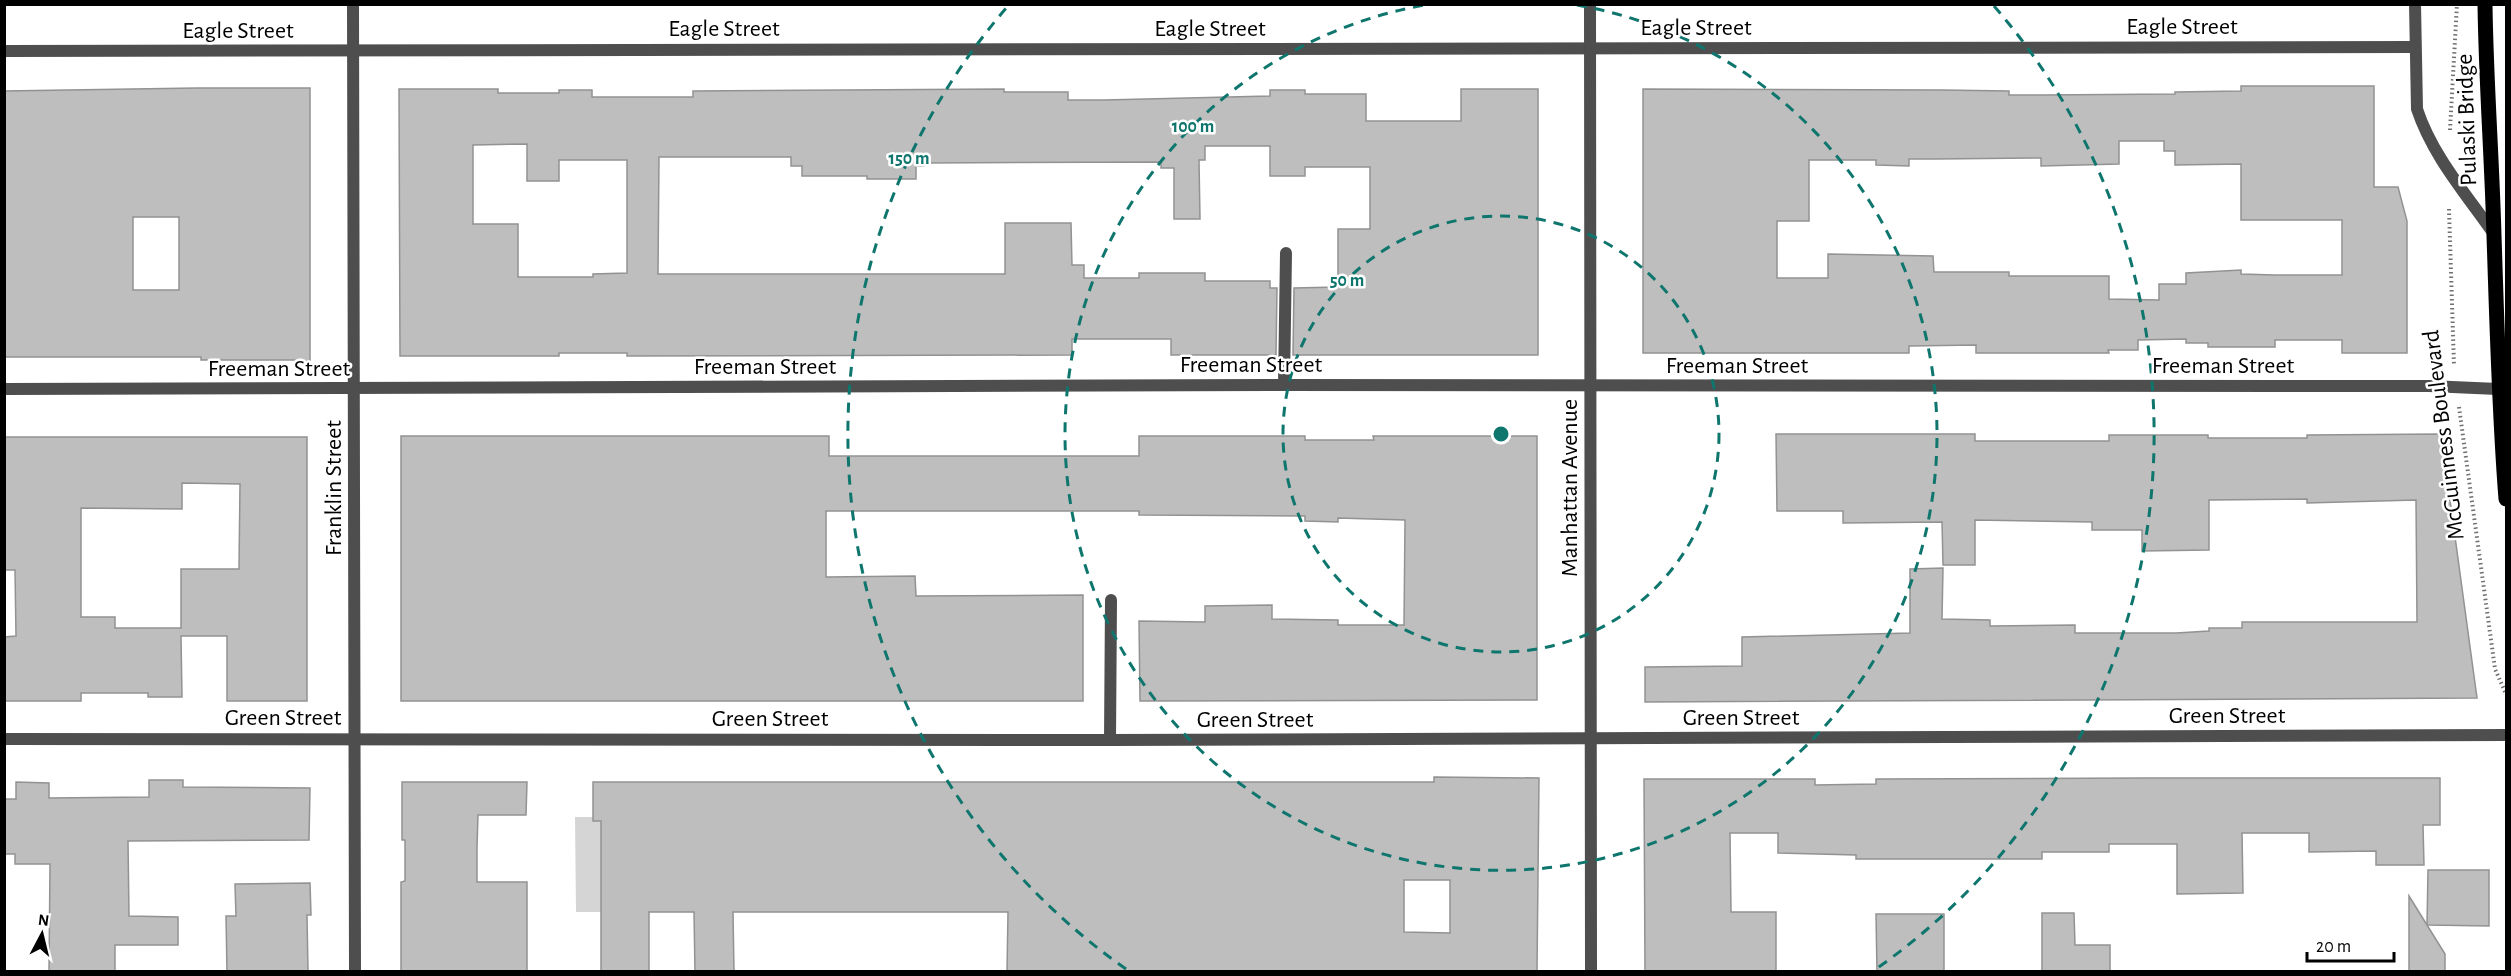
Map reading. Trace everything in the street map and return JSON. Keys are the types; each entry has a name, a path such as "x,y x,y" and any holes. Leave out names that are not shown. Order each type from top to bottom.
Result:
{"main road":[{"name":"Pulaski Bridge","path":"2485,4 2486,83 2494,234"},
{"path":"2494,234 2498,389 2506,499"}],"street":[{"name":"Franklin Street","path":"353,4 355,972"},
{"name":"Manhattan Avenue","path":"1590,4 1591,972"},
{"path":"2415,4 2416,109 2447,167 2494,234"},
{"name":"Eagle Street","path":"4,51 2415,47"},
{"path":"1284,385 1286,253"},
{"name":"Freeman Street","path":"4,389 1284,385 2456,387 2498,389"},
{"path":"1110,740 1111,600"},
{"name":"Green Street","path":"4,739 1110,740 2506,735"}],"path":[{"name":"Pulaski Bridge","path":"2447,167 2457,4"},
{"name":"McGuinness Boulevard","path":"2447,167 2456,387 2495,669 2506,694"}],"shaded area":[{"path":"575,817 593,817 601,821 601,912 576,912"}],"building":[{"path":"2241,86 2374,86 2374,187 2398,187 2407,221 2407,353 2342,353 2342,340 2275,340 2275,347 2208,347 2208,343 2186,343 2186,339 2138,340 2138,350 2108,350 2109,353 1976,353 1976,345 1909,346 1909,353 1643,353 1643,89 2009,91 2009,95 2175,94 2175,92 2241,91","holes":["2119,141 2164,141 2164,151 2175,151 2175,165 2241,164 2241,220 2342,220 2342,275 2241,274 2241,270 2186,273 2186,284 2159,284 2159,300 2109,299 2109,276 2009,276 2009,272 1934,272 1933,256 1828,254 1828,278 1777,278 1777,221 1809,221 1809,160 1876,160 1876,165 1909,166 1909,159 2041,158 2041,166 2119,164"]},
{"path":"310,88 310,362 201,360 201,357 4,357 4,91","holes":["133,217 179,217 179,290 133,290"]},
{"path":"399,89 498,89 498,93 559,93 559,90 592,90 592,97 693,97 693,91 1004,89 1004,92 1068,92 1068,100 1270,96 1270,90 1305,90 1305,94 1366,94 1366,121 1461,121 1461,89 1538,89 1538,355 1293,355 1294,288 1338,287 1338,229 1370,229 1370,167 1305,167 1305,176 1270,176 1270,146 1205,146 1205,160 1199,160 1200,219 1174,219 1174,168 1161,168 1161,162 924,163 924,166 916,166 916,179 867,179 867,176 802,176 802,166 791,166 791,157 659,157 658,274 1005,274 1005,223 1071,223 1072,265 1084,265 1084,278 1139,278 1139,273 1205,273 1205,281 1270,281 1270,288 1277,288 1276,355 1171,355 1171,339 1072,339 1072,355 627,356 627,353 559,353 559,356 400,356","holes":["527,144 527,181 559,181 559,160 627,160 627,273 593,274 593,277 518,277 518,224 473,224 473,145"]},
{"path":"1776,434 1975,434 1975,441 2109,441 2109,435 2307,438 2307,435 2441,434 2477,698 1645,702 1645,667 1742,666 1742,637 1910,633 1910,569 1943,568 1942,619 1990,620 1990,626 2075,625 2075,633 2176,633 2209,631 2209,628 2242,628 2242,622 2417,622 2416,500 2307,503 2307,499 2209,500 2209,550 2142,551 2142,530 2092,530 2092,522 1975,520 1975,565 1943,565 1942,522 1843,523 1843,511 1777,511"},
{"path":"401,436 829,436 829,456 1139,456 1139,436 1305,436 1305,440 1374,440 1373,436 1537,436 1537,700 1140,701 1139,621 1205,622 1205,606 1272,605 1272,619 1338,620 1338,625 1404,625 1405,520 1338,518 1338,522 1305,521 1305,516 1139,515 1139,511 826,511 826,577 915,576 916,596 1083,595 1083,701 401,701"},
{"path":"4,437 307,437 307,701 227,701 227,636 181,636 182,697 148,697 148,693 81,693 81,701 4,701 4,637 16,636 15,570 4,570","holes":["182,483 240,484 239,569 181,569 181,628 115,628 115,617 81,617 81,508 182,509"]},
{"path":"1434,777 1539,778 1537,972 1007,972 1008,912 733,912 734,972 695,972 694,912 649,912 649,972 601,972 601,821 593,821 593,782 1434,782","holes":["1404,880 1450,880 1450,933 1404,932"]},
{"path":"2440,778 2440,825 2423,825 2424,865 2376,865 2376,851 2309,852 2309,833 2242,833 2243,893 2177,894 2177,844 2109,844 2109,852 2042,852 2042,859 1856,859 1856,855 1778,853 1778,833 1730,833 1731,912 1776,912 1776,972 1645,972 1644,779 1815,779 1815,785 1876,784 1876,779"},
{"path":"149,780 183,780 183,787 310,788 309,840 128,841 129,916 178,917 178,945 115,945 115,972 49,972 50,864 15,864 15,854 4,854 4,799 16,799 16,782 49,783 49,798 149,797"},
{"path":"402,782 527,782 526,815 478,815 477,882 527,882 527,972 401,972 401,882 405,881"},
{"path":"2428,870 2489,870 2489,926 2427,925"},
{"path":"310,883 311,915 307,915 308,972 227,972 226,916 236,916 235,884"},
{"path":"2409,896 2445,954 2445,972 2409,972"},
{"path":"2042,913 2074,913 2075,945 2110,945 2110,972 2042,972"},
{"path":"1876,914 1944,914 1944,972 1877,972"}]}
